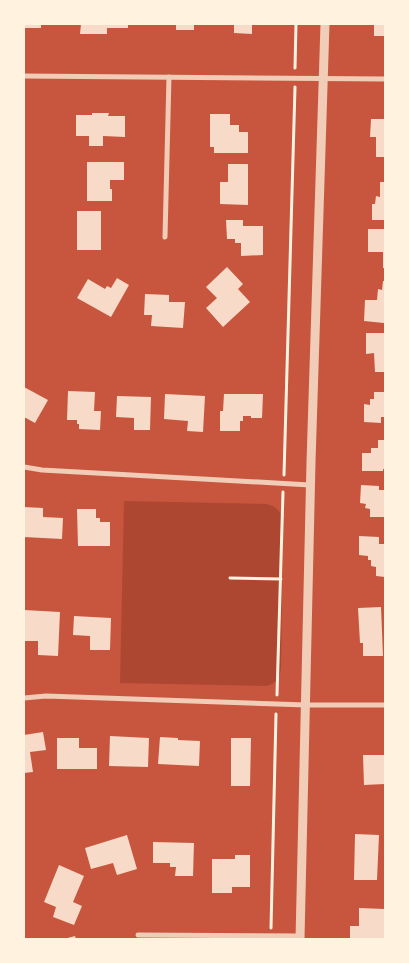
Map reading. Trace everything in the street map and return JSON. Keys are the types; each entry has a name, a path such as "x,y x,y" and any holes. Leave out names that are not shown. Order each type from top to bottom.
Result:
{"street":[{"path":"138,935 300,938 310,485 325,24"},
{"path":"24,76 385,79"},
{"path":"165,237 169,77"},
{"path":"24,467 52,471 310,485"},
{"path":"24,698 46,696 306,705 385,705"}],"path":[{"path":"230,578 280,579"}],"shaded area":[{"path":"124,501 266,504 273,506 281,514 283,521 281,668 280,675 275,682 266,686 120,683"}],"building":[{"path":"24,24 41,24 41,28 24,28"},
{"path":"81,24 128,24 128,28 107,28 107,34 80,34"},
{"path":"176,24 194,24 194,30 176,30"},
{"path":"234,24 252,24 252,34 234,33"},
{"path":"374,24 385,24 385,36 374,36"},
{"path":"92,113 109,113 108,116 125,116 125,137 103,136 103,146 89,146 89,136 76,136 76,115 92,115"},
{"path":"210,114 230,114 230,125 239,125 239,132 248,132 248,153 214,153 214,147 210,147"},
{"path":"371,119 385,119 385,157 376,157 376,137 370,137"},
{"path":"87,162 124,162 124,180 110,180 112,201 87,201"},
{"path":"228,164 248,164 248,205 220,204 220,182 228,182"},
{"path":"380,182 385,182 385,220 372,220 372,204 375,204 376,196 380,197"},
{"path":"77,211 101,211 101,250 77,250"},
{"path":"226,220 243,220 243,226 263,226 263,255 241,256 241,243 235,243 235,239 227,239"},
{"path":"368,229 385,229 385,268 383,268 383,252 368,252"},
{"path":"227,267 243,284 238,289 250,302 223,327 206,308 217,298 206,287"},
{"path":"117,278 129,285 111,317 77,298 88,279 105,289 107,286 111,288"},
{"path":"383,281 385,281 384,323 364,321 365,300 377,300 378,289 382,290"},
{"path":"145,294 169,295 169,302 185,302 183,328 151,326 152,315 144,315"},
{"path":"366,333 385,333 385,372 375,372 374,353 366,354"},
{"path":"24,387 48,400 35,423 24,417"},
{"path":"68,391 95,392 94,411 101,411 100,430 79,429 77,420 67,420"},
{"path":"374,392 385,392 385,417 381,417 381,423 364,422 364,404 370,405 370,399 374,399"},
{"path":"165,394 205,396 203,432 187,431 188,421 164,419"},
{"path":"224,394 263,394 262,418 243,416 243,421 240,421 240,431 220,431 220,411 223,411"},
{"path":"117,396 151,397 150,430 134,430 134,418 116,417"},
{"path":"378,440 385,440 385,469 383,471 362,471 362,453 371,453 371,448 378,448"},
{"path":"361,485 379,486 379,490 385,490 385,517 370,517 370,509 365,508 366,504 360,503"},
{"path":"24,507 43,508 43,517 63,518 62,539 24,537"},
{"path":"77,509 96,509 96,518 100,518 100,522 110,522 110,546 78,546"},
{"path":"359,536 379,537 379,544 385,544 385,577 376,576 376,567 371,566 371,560 368,560 368,556 359,555"},
{"path":"381,607 383,656 363,656 363,643 360,643 358,608"},
{"path":"24,610 60,612 58,656 38,655 38,641 24,641"},
{"path":"74,616 111,618 110,650 90,650 90,636 73,635"},
{"path":"43,732 46,750 30,752 33,772 24,773 24,735"},
{"path":"110,736 149,738 148,767 109,766"},
{"path":"160,737 200,741 199,766 158,764"},
{"path":"57,738 79,738 79,748 97,748 97,769 57,769"},
{"path":"231,738 251,738 250,786 231,786"},
{"path":"363,755 385,755 385,784 364,785"},
{"path":"355,834 379,835 377,880 354,880"},
{"path":"127,835 137,869 117,875 113,863 91,869 85,848"},
{"path":"153,842 194,843 193,876 175,876 176,867 170,867 170,863 153,863"},
{"path":"235,855 250,855 250,887 232,887 232,893 212,893 212,859 235,859"},
{"path":"59,865 84,876 73,902 82,906 74,925 53,917 56,907 44,902"},
{"path":"359,908 385,909 385,939 350,939 350,926 359,926"},
{"path":"75,936 76,939 64,939"}]}
